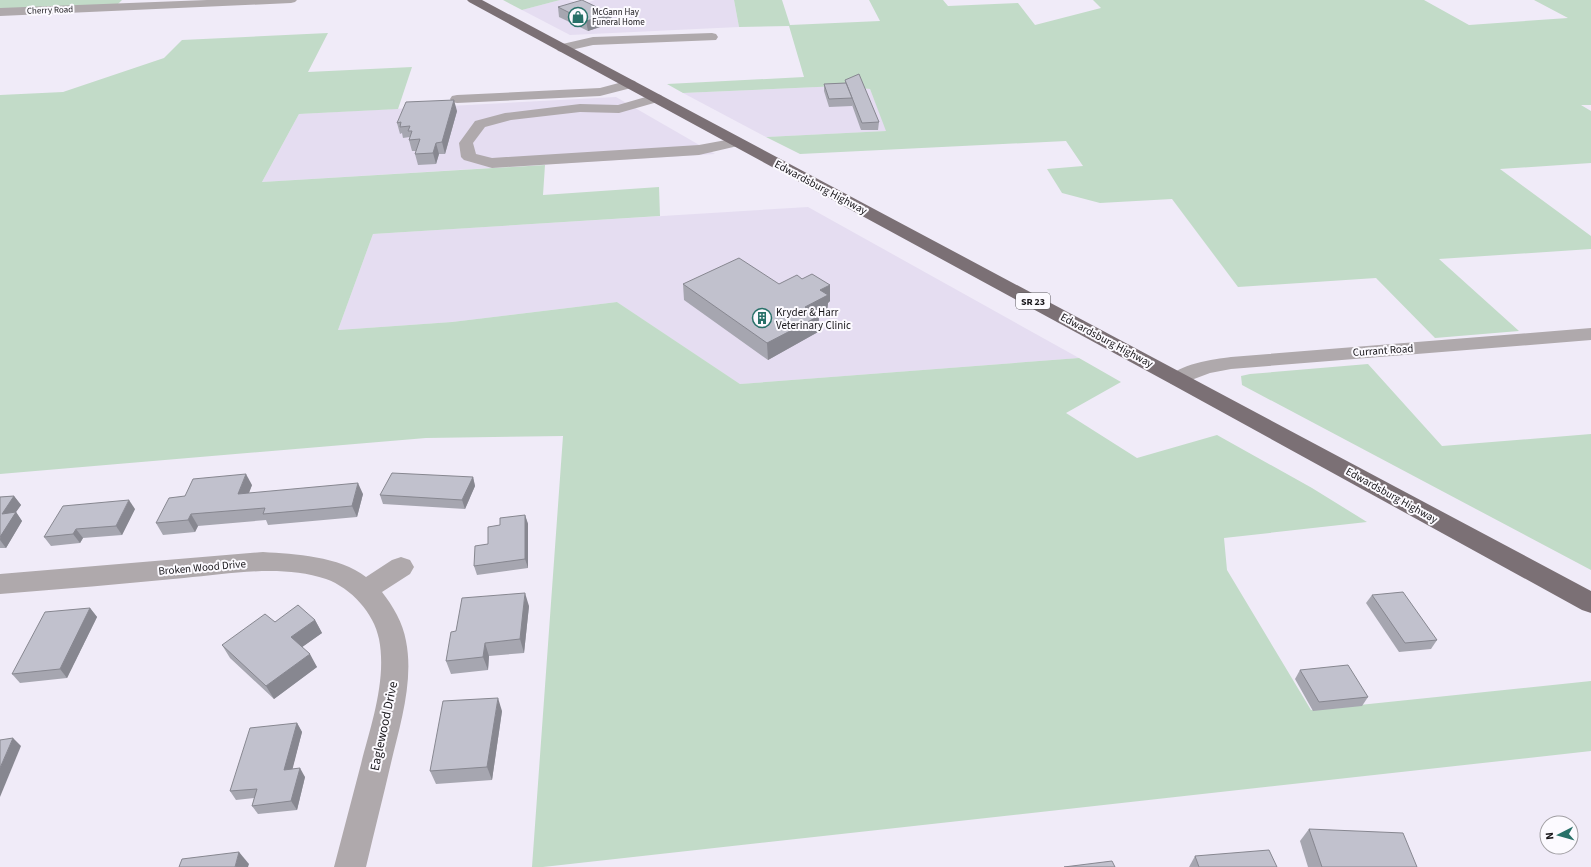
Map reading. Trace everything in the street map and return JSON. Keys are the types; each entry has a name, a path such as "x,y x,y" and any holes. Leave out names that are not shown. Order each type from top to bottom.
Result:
{"main road":[{"name":"Edwardsburg Highway","path":"474,0 1178,379 1591,604"}],"street":[{"name":"Cherry Road","path":"0,12 291,0"},
{"path":"562,48 593,41 712,37"},
{"path":"457,99 600,92 630,84"},
{"path":"656,98 619,110 572,109 510,116 480,124 466,143 468,158 492,163 699,150 737,142"},
{"name":"Currant Road","path":"1178,379 1205,366 1231,363 1591,334"},
{"name":"Broken Wood Drive","path":"3,588 263,562 296,563 328,570 347,577 365,590"},
{"path":"365,590 401,567"},
{"name":"Eaglewood Drive","path":"350,867 388,710 394,666 393,639 383,616 365,590"}],"shaded area":[{"path":"560,0 568,0 583,4 595,0 734,0 739,27 570,35 522,10"},
{"path":"840,86 870,89 887,131 766,137 683,93"},
{"path":"616,97 715,154 262,182 299,114"},
{"path":"808,207 1079,358 740,384 617,302 452,322 338,330 373,234"}],"green space":[{"path":"0,0 122,0 117,5 0,10"},
{"path":"503,0 560,0 522,10"},
{"path":"734,0 782,0 790,25 880,21 869,0 943,0 948,6 1018,3 1035,25 1101,8 1093,0 1424,0 1469,25 1568,18 1534,0 1591,0 1591,105 1581,105 1591,111 1591,163 1500,169 1591,236 1591,249 1439,259 1519,331 1435,338 1376,278 1238,287 1172,199 1100,203 1062,193 1047,169 1083,166 1066,141 800,154 766,137 886,131 870,89 840,86 683,93 667,84 804,77 789,26 739,27"},
{"path":"328,33 308,72 412,67 398,109 299,114 262,182 545,165 543,195 659,187 660,216 373,234 338,330 452,322 617,302 740,384 1079,358 1121,382 1066,413 1137,458 1217,435 1312,488 1367,522 1224,538 1227,570 1311,710 1591,681 1591,751 532,867 563,436 426,438 0,474 0,95 63,92 164,58 182,40"},
{"path":"1368,364 1442,446 1591,434 1591,570 1242,385 1241,376 1250,374"}],"building":[{"path":"582,0 611,14 586,21 558,7"},
{"path":"859,74 879,122 862,123 845,80"},
{"path":"846,83 852,98 829,99 824,84"},
{"path":"454,100 442,142 436,143 433,153 415,154 420,139 409,140 412,131 408,131 410,126 400,127 401,122 397,123 406,102"},
{"name":"Kryder & Harr Veterinary Clinic","path":"739,258 779,284 797,275 802,279 812,274 830,285 820,290 828,295 805,307 819,316 767,343 683,284"},
{"path":"392,473 473,477 462,500 380,495"},
{"path":"246,474 238,494 358,483 352,506 263,514 265,508 191,514 188,520 156,523 169,498 185,496 193,479"},
{"path":"14,496 2,514 16,512 0,537 0,497"},
{"path":"129,500 116,526 76,529 73,534 44,537 63,506"},
{"path":"525,515 525,559 474,566 475,546 488,544 488,527 500,525 500,518"},
{"path":"1403,592 1437,640 1405,643 1372,595"},
{"path":"525,593 520,639 485,643 483,657 446,661 451,632 456,631 462,598"},
{"path":"298,605 315,620 291,637 310,654 266,686 222,645 265,614 275,622"},
{"path":"90,608 60,669 12,674 45,612"},
{"path":"1348,665 1368,697 1319,702 1300,670"},
{"path":"498,698 487,767 430,771 443,701"},
{"path":"297,723 284,770 300,768 291,801 252,806 257,789 230,791 250,728"},
{"path":"13,738 0,768 0,740"},
{"path":"1309,829 1403,833 1417,867 1322,867"},
{"path":"1269,850 1277,867 1199,867 1195,856"},
{"path":"239,852 235,867 179,867 182,859"},
{"path":"1112,861 1115,867 1064,867"}],"place":[{"name":"McGann Hay Funeral Home","path":"578,17"},
{"name":"Kryder & Harr Veterinary Clinic","path":"762,318"}]}
